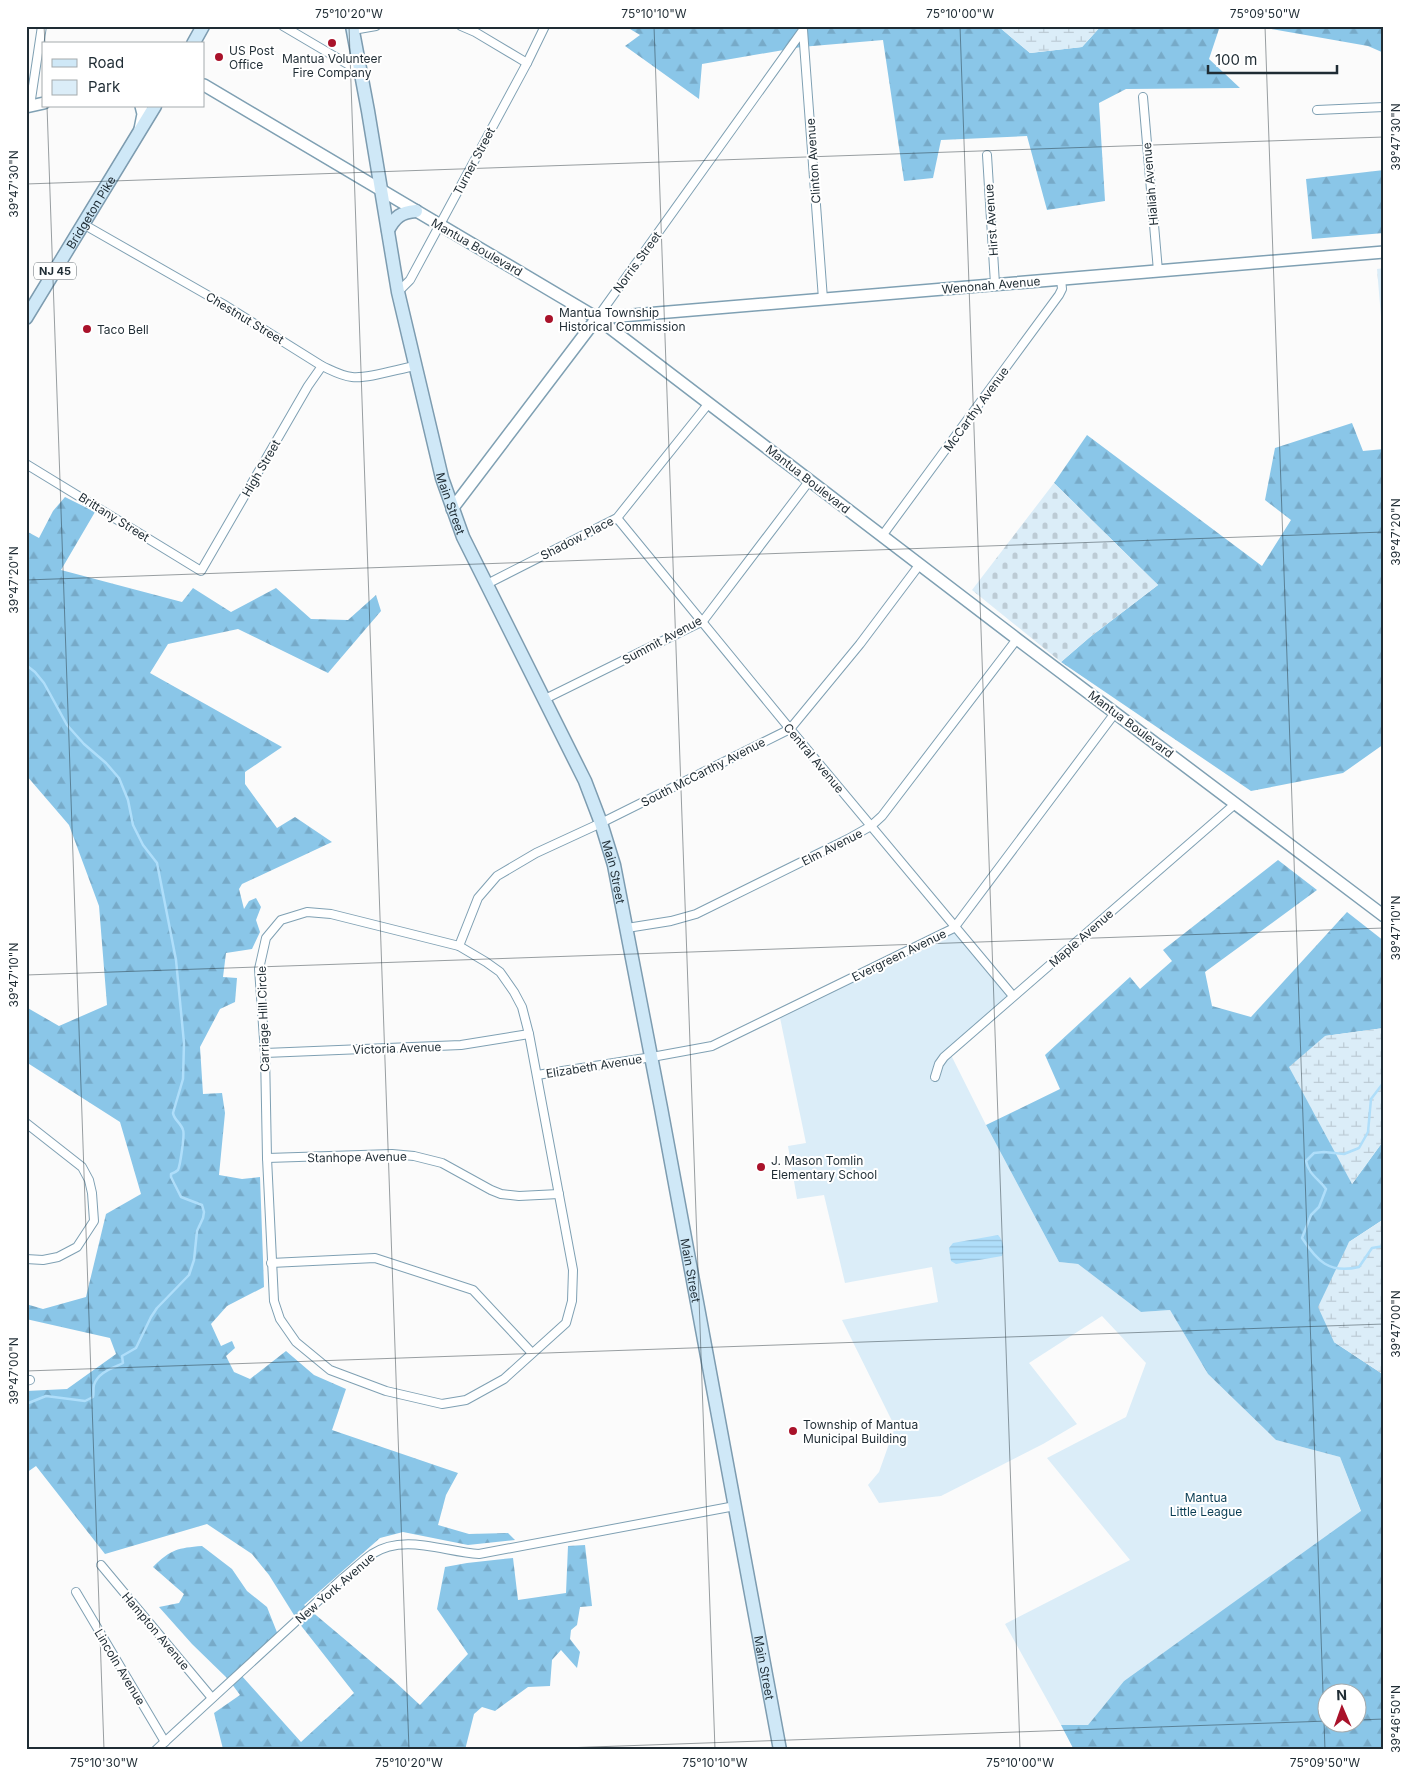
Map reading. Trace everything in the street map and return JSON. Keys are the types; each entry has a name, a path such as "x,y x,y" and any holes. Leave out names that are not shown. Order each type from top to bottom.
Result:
{"main road":[{"path":"194,42 204,26"},
{"name":"Main Street","path":"352,28 398,292 442,478 463,537 585,781 614,865 652,1057 780,1750"},
{"name":"Mantua Boulevard","path":"205,86 597,318 1384,916"},
{"path":"28,106 42,103"},
{"path":"139,132 143,114 142,108"},
{"name":"Bridgeton Pike","path":"26,318 154,108"},
{"path":"388,230 393,220 399,216 406,212 416,212"},
{"name":"Wenonah Avenue","path":"597,318 1384,252"},
{"name":"Norris Street","path":"452,509 597,318"}],"street":[{"path":"28,106 42,26"},
{"path":"283,26 361,72"},
{"path":"352,28 376,26"},
{"path":"461,26 475,32 527,63"},
{"name":"Turner Street","path":"398,292 410,280 545,26"},
{"name":"Clinton Avenue","path":"799,36 803,30 823,299"},
{"name":"Norris Street","path":"597,318 799,36"},
{"name":"Hialiah Avenue","path":"1143,97 1158,271"},
{"path":"1317,110 1384,107"},
{"name":"Hirst Avenue","path":"987,155 995,284"},
{"name":"Chestnut Street","path":"83,224 223,304 322,366 354,377 415,366"},
{"name":"McCarthy Avenue","path":"882,536 1059,295 1062,289 1061,279"},
{"name":"High Street","path":"201,571 308,386 322,366"},
{"name":"Shadow Place","path":"487,584 617,518 709,403"},
{"name":"Brittany Street","path":"26,464 201,571"},
{"name":"Summit Avenue","path":"545,699 703,621 810,480"},
{"name":"Central Avenue","path":"617,518 954,928 1013,996"},
{"name":"South McCarthy Avenue","path":"459,946 478,898 497,876 536,853 601,824 790,729 860,644 920,564"},
{"name":"Elm Avenue","path":"627,928 670,921 696,914 848,840 871,826 882,816 1016,638"},
{"name":"Evergreen Avenue","path":"652,1057 704,1048 725,1041 954,928 1115,712"},
{"name":"Maple Avenue","path":"935,1077 939,1064 944,1057 1236,804"},
{"name":"Carriage Hill Circle","path":"307,912 330,914 459,946 500,972 522,1007 529,1034 573,1270 572,1301 566,1323 504,1379 466,1400 442,1404 386,1391 330,1370 296,1342 280,1319 274,1301 267,1158 265,1053 259,969 266,938 281,920 307,912"},
{"name":"Victoria Avenue","path":"265,1053 461,1045 529,1034"},
{"name":"Elizabeth Avenue","path":"537,1075 652,1057"},
{"path":"26,1123 82,1167 89,1180 92,1193 94,1221 77,1248 58,1257 43,1260 26,1259"},
{"name":"Stanhope Avenue","path":"267,1158 392,1154 414,1156 442,1163 501,1194 519,1196 559,1194"},
{"path":"271,1263 375,1258 473,1290 532,1353"},
{"name":"New York Avenue","path":"156,1750 342,1579 373,1554 389,1546 415,1545 479,1554 735,1506"},
{"name":"Hampton Avenue","path":"101,1565 212,1698"},
{"name":"Lincoln Avenue","path":"76,1592 165,1742"}],"green space":[{"path":"625,26 998,26 1030,53 1082,47 1101,26 1220,26 1209,59 1240,88 1126,89 1099,103 1105,201 1047,210 1027,136 941,140 933,178 904,181 883,40 801,47 702,64 699,99 625,46 640,35"},
{"path":"998,26 1101,26 1082,47 1030,53"},
{"path":"1255,26 1384,26 1384,53 1368,46"},
{"path":"1384,170 1384,233 1312,239 1306,179"},
{"path":"1384,268 1384,352 1377,269"},
{"path":"1352,423 1363,451 1384,449 1384,744 1343,773 1251,791 1061,662 1090,637 1158,585 1054,483 1087,435 1262,566 1291,520 1265,500 1275,448"},
{"path":"1054,483 1158,585 1090,637 1061,662 972,590"},
{"path":"65,497 95,512 61,570 182,602 193,588 231,612 276,588 311,619 348,620 376,595 381,611 328,673 238,629 168,644 150,673 282,747 245,772 245,784 277,828 295,817 332,842 242,884 239,889 244,909 249,901 256,898 261,907 256,920 260,932 252,949 226,953 223,977 237,978 235,1002 220,1009 200,1047 203,1094 222,1093 225,1113 219,1175 242,1179 260,1177 264,1287 227,1306 211,1324 221,1346 232,1341 235,1348 226,1356 234,1372 250,1379 286,1351 314,1375 346,1389 332,1430 458,1473 446,1495 438,1525 469,1534 508,1533 515,1540 468,1545 403,1532 380,1538 304,1605 420,1705 468,1654 437,1609 445,1567 513,1558 518,1600 566,1593 568,1546 585,1545 592,1606 580,1607 577,1625 571,1630 570,1639 580,1652 577,1668 561,1650 552,1660 550,1686 528,1687 495,1711 482,1707 474,1714 465,1750 223,1749 214,1713 240,1695 229,1680 192,1644 159,1607 179,1603 184,1594 153,1567 175,1550 202,1546 232,1569 247,1591 267,1607 280,1640 241,1675 301,1742 354,1693 299,1623 269,1575 252,1554 207,1524 105,1554 36,1466 26,1473 26,1391 67,1389 116,1354 110,1338 26,1319 26,1304 43,1309 86,1297 106,1214 141,1194 120,1122 26,1062 26,1007 59,1026 107,1005 99,906 69,825 26,775 26,531 39,538 53,511"},
{"path":"1278,860 1317,890 1205,972 1212,1006 1251,1017 1347,912 1384,941 1384,1028 1325,1036 1352,1184 1384,1140 1384,1219 1349,1242 1334,1342 1384,1375 1384,1750 1074,1750 1061,1725 1088,1725 1124,1681 1361,1511 1340,1457 1276,1440 1208,1374 1170,1310 1141,1312 1078,1264 1059,1262 986,1125 1060,1089 1045,1055 1130,977 1140,989 1172,961 1163,950"},
{"name":"Mantua Little League","path":"953,923 1010,994 949,1051 1059,1262 1078,1264 1141,1312 1170,1310 1208,1374 1276,1440 1340,1457 1361,1512 1124,1681 1088,1725 1061,1725 1005,1624 1130,1560 1047,1458 1126,1417 1146,1363 1102,1316 1029,1363 1077,1424 1043,1444 941,1496 879,1503 868,1485 879,1472 895,1427 842,1320 938,1302 932,1267 845,1283 824,1195 797,1199 788,1146 806,1143 779,1013"},
{"path":"1384,1028 1384,1140 1352,1184 1289,1067 1325,1036"},
{"path":"1384,1219 1384,1375 1334,1342 1318,1307 1349,1242"}],"shaded area":[{"path":"998,1235 1003,1245 1002,1256 956,1264 951,1261 949,1248 953,1243"}],"waterway":[{"path":"26,665 44,683 67,725 119,778 128,800 133,825 143,845 157,863 176,960 184,1043 183,1079 173,1113 183,1130 183,1143 178,1170 171,1174 171,1177 181,1197 202,1205 204,1212 197,1231 194,1260 189,1275 157,1308 136,1348 122,1356 123,1363 106,1371 99,1377 94,1385 93,1397 85,1401 46,1396 26,1404"},
{"path":"1384,1082 1371,1099 1368,1132 1359,1148 1344,1154 1314,1153 1306,1161 1307,1166 1326,1189 1319,1207 1311,1215 1302,1238 1313,1253 1325,1264 1340,1269 1359,1267 1372,1248 1384,1246"}],"place":[{"name":"Mantua Volunteer Fire Company","path":"332,43"},
{"name":"US Post Office","path":"219,57"},
{"name":"Mantua Township Historical Commission","path":"549,319"},
{"name":"Taco Bell","path":"87,329"},
{"name":"J. Mason Tomlin Elementary School","path":"761,1167"},
{"name":"Township of Mantua Municipal Building","path":"793,1431"}]}
